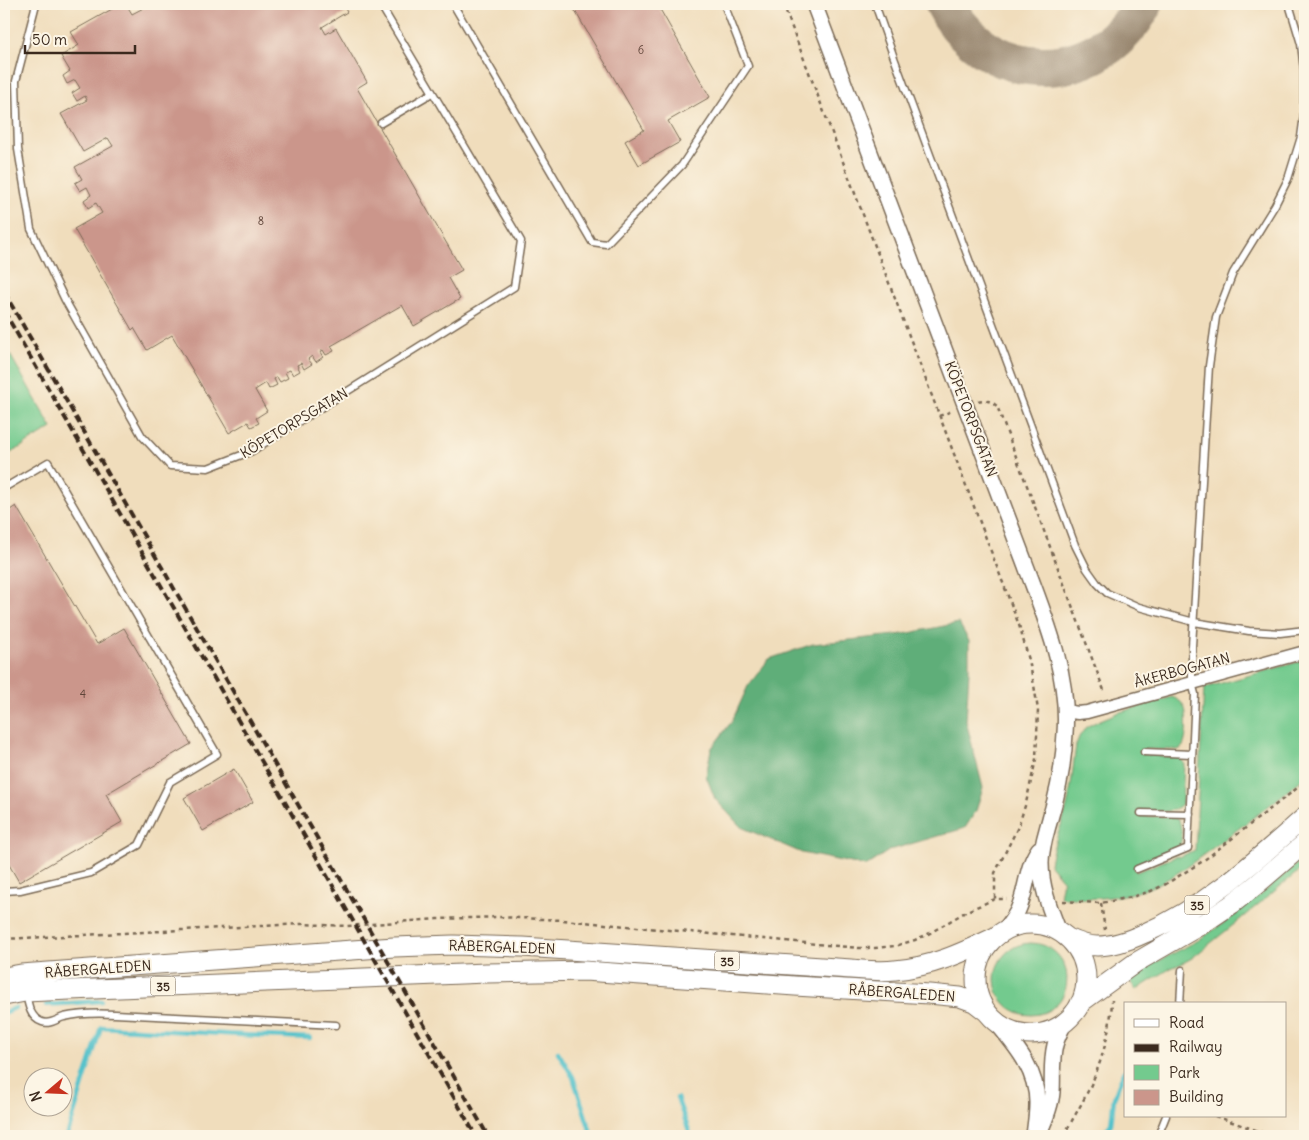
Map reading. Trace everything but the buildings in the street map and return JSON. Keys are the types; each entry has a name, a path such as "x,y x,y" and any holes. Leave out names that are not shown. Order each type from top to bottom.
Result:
{"main road":[{"name":"35","path":"1000,934 1018,925 1032,924 1046,926 1089,945 1108,946 1133,938 1167,923 1195,907 1246,869 1305,817"},
{"name":"35","path":"1080,1003 1135,963 1232,904 1305,843"},
{"name":"RÅBERGALEDEN","path":"4,977 453,944 842,969 893,970 939,961 959,954 1000,934"},
{"path":"992,1017 982,1005 977,989 976,973 984,950 1000,934"},
{"name":"35","path":"992,1017 1012,1031 1030,1034 1048,1031 1064,1023 1073,1014 1080,1003 1085,986 1084,969 1078,952 1063,935"},
{"name":"RÅBERGALEDEN","path":"4,996 25,992 486,973 585,972 937,994 960,997 974,1002 992,1017"}],"street":[{"name":"KÖPETORPSGATAN","path":"814,4 966,405 1053,643 1062,679 1066,731 1061,772 1051,816 1042,844 1040,862 1045,894 1063,935"},
{"name":"ÅKERBOGATAN","path":"1065,711 1087,712 1305,652"},
{"name":"KÖPETORPSGATAN","path":"1000,934 1018,910 1034,856 1042,844"},
{"path":"992,1017 1019,1050 1030,1068 1036,1087 1038,1104 1036,1136"},
{"path":"1036,1136 1046,1119 1050,1106 1055,1044 1064,1023"}],"lane":[{"name":"KÖPETORPSGATAN","path":"36,4 16,81 18,149 31,229 66,300 142,436 170,466 208,468 252,450 514,287 521,242 380,4"},
{"path":"454,4 592,242 606,244 682,165 748,66 724,4"},
{"path":"875,4 1075,545 1087,569 1107,593 1139,607 1194,622 1249,631 1280,634 1305,630"},
{"path":"1136,869 1188,848 1195,694 1192,683 1192,646 1209,366 1216,317 1234,273 1288,179 1301,137 1304,114 1302,44 1289,4"},
{"path":"380,123 432,93"},
{"path":"4,488 48,462 217,754 170,782 139,844 91,873 20,890 4,891"},
{"path":"1144,752 1192,754"},
{"path":"1141,813 1190,814"},
{"path":"1180,1002 1182,970"},
{"path":"25,992 31,1013 42,1022 49,1023 64,1017 90,1013 336,1025"},
{"path":"1158,1136 1165,1118"}],"path":[{"path":"783,4 1019,625 1029,660 1038,710 1036,759 1026,803 1018,827 995,873 995,899 1013,898"},
{"path":"939,416 980,400 992,402 997,406 1110,706"},
{"path":"1101,903 1106,937"},
{"path":"1064,1136 1088,1092 1104,1053 1112,998"},
{"path":"1221,1118 1273,1136"}],"green space":[{"path":"4,344 52,428 4,457"},
{"path":"959,623 969,641 966,721 983,788 976,811 965,828 890,850 866,866 802,853 741,827 715,799 706,776 711,749 732,721 748,686 769,659 813,644 904,634"},
{"path":"1305,660 1305,777 1197,859 1162,882 1133,893 1112,897 1060,897 1063,880 1050,865 1051,858 1069,799 1076,745 1086,727 1117,713 1172,697 1180,701 1184,706 1186,733 1181,748 1177,750 1141,749 1141,754 1181,758 1184,764 1182,804 1178,808 1167,811 1138,810 1138,816 1174,817 1179,820 1181,843 1178,849 1134,867 1136,872 1195,850 1204,688"},
{"path":"1305,857 1305,866 1192,958 1171,968 1136,990 1129,980 1153,964 1199,940 1228,920"},
{"path":"1031,943 1051,949 1061,959 1067,979 1061,999 1051,1009 1031,1015 1011,1009 1001,999 995,979 1001,959 1011,949"}],"waterway":[{"path":"46,1005 101,1001"},
{"path":"4,1013 15,1008"},
{"path":"67,1136 101,1027 310,1038"},
{"path":"558,1052 573,1077 592,1136"},
{"path":"1101,1136 1111,1124 1114,1098 1124,1071"},
{"path":"677,1098 691,1136"}],"taxiway":[{"path":"945,4 958,25 975,41 994,54 1015,62 1038,66 1061,65 1083,59 1105,47 1127,28 1143,4"}],"railway":[{"path":"4,292 488,1136"},
{"path":"4,311 476,1136"}]}
